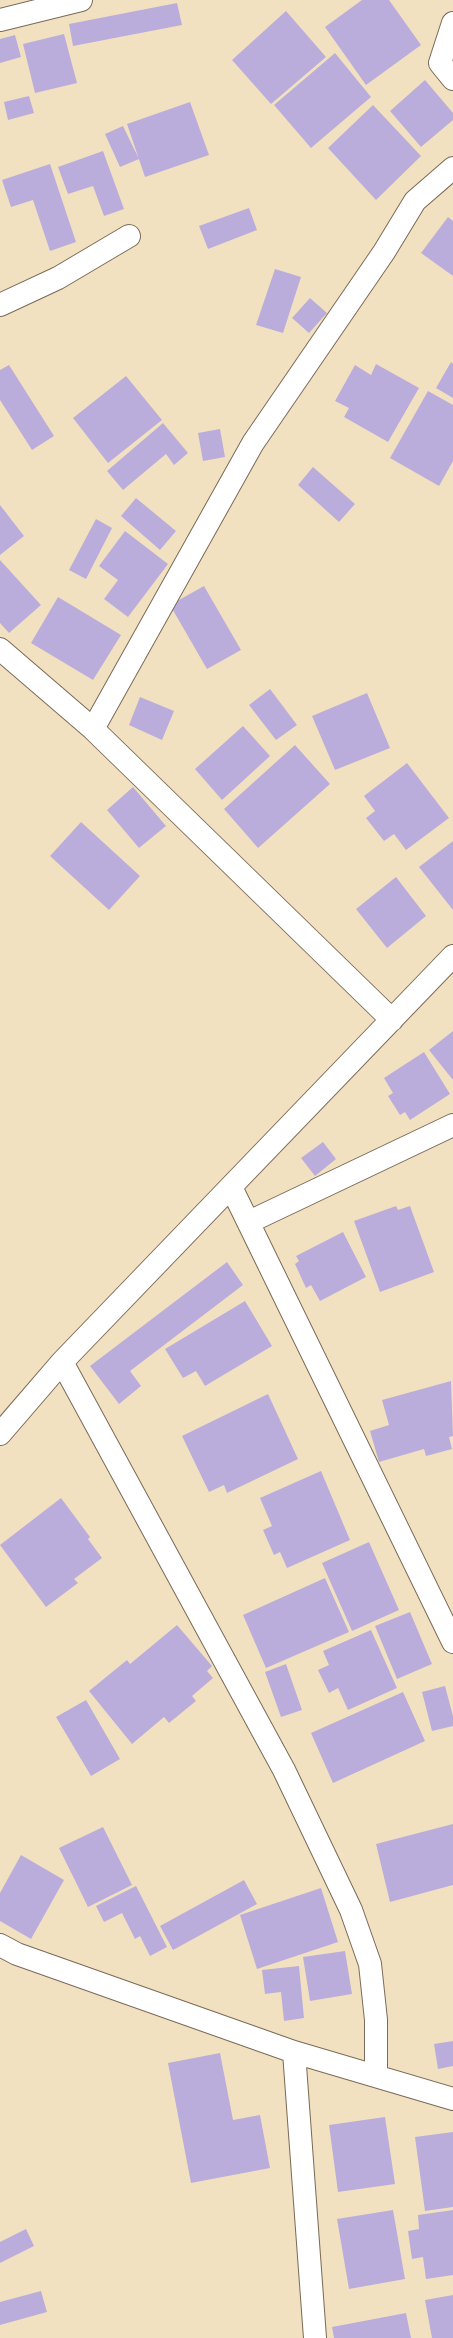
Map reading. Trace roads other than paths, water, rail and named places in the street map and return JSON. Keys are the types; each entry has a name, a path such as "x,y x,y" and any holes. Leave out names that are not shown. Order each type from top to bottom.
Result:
{"street":[{"path":"0,20 81,0"},
{"path":"453,23 440,63 453,80"},
{"path":"93,729 253,443 384,252 415,201 453,168"},
{"path":"0,306 58,278 129,236"},
{"path":"0,649 93,729 392,1020"},
{"path":"0,1434 62,1362 453,956"},
{"path":"249,1222 453,1125"},
{"path":"231,1187 453,1642"},
{"path":"62,1362 284,1770 351,1910 370,1964 376,2020 376,2076"},
{"path":"6,1954 294,2052 453,2099"},
{"path":"294,2052 315,2338"}]}
